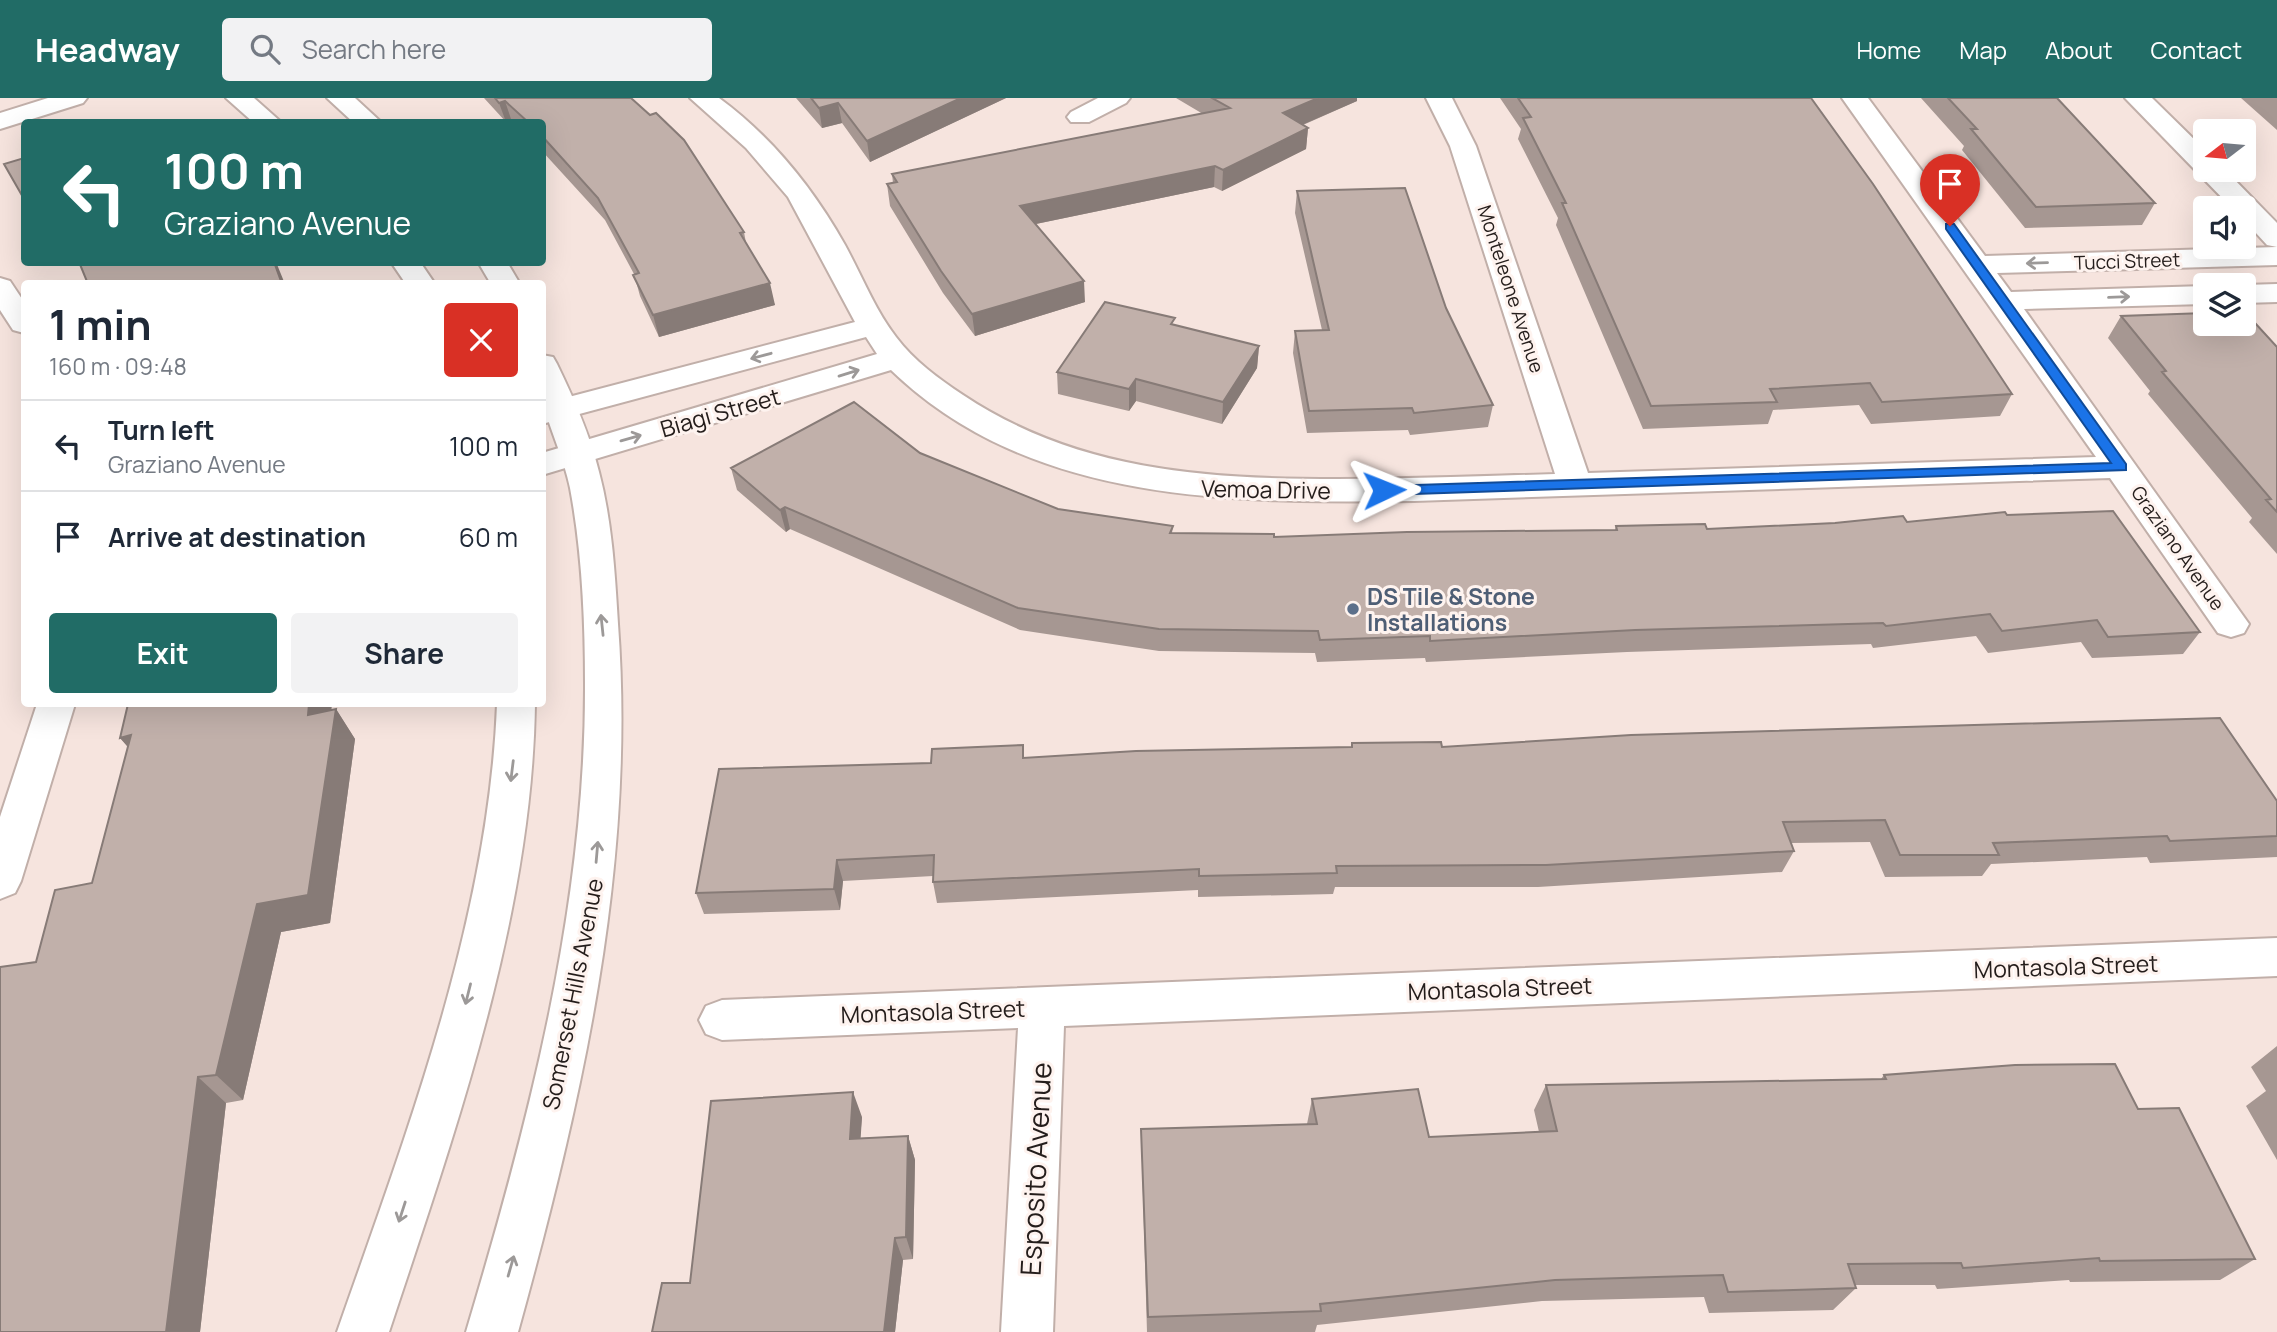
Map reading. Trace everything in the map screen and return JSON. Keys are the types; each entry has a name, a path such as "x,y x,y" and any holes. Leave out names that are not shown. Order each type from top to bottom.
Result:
{"street":[{"path":"0,121 74,98"},
{"path":"239,98 264,119"},
{"path":"340,98 364,119"},
{"name":"Vemoa Drive","path":"703,98 735,120 791,180 823,231 874,326 897,358 979,420 1036,447 1100,469 1184,487 1264,491 2121,467"},
{"path":"1080,117 1117,98"},
{"name":"Monteleone Avenue","path":"1439,98 1463,146 1575,484"},
{"name":"Graziano Avenue","path":"1855,98 1977,265 2231,624"},
{"path":"2138,98 2193,152"},
{"path":"2222,182 2277,239"},
{"name":"Tucci Street","path":"1977,265 2277,256"},
{"path":"2256,294 2277,293"},
{"path":"3,295 21,320"},
{"name":"Tucci Street","path":"2001,301 2193,295"},
{"name":"Biagi Street","path":"552,412 874,326"},
{"name":"Biagi Street","path":"560,459 897,358"},
{"name":"Somerset Hills Avenue","path":"492,1332 558,1077 592,905 604,778 604,650 592,531 560,459 546,383"},
{"path":"0,881 7,838 54,707"},
{"path":"363,1332 453,1055 500,870 516,737 516,707"},
{"name":"Montasola Street","path":"722,1020 2277,957"},
{"name":"Esposito Avenue","path":"1027,1332 1042,1007"}],"building":[{"path":"495,98 631,98 650,115 656,113 684,140 744,232 740,233 770,283 653,315 633,275 639,273 598,198 546,140 546,119 525,119 505,101 499,103"},
{"path":"811,98 961,98 867,141 838,103 819,108"},
{"path":"1212,98 1318,98 1283,113 1308,128 1223,170 1215,166 1020,206 1084,281 972,314 941,271 887,184 897,182 892,174 1230,108"},
{"path":"1518,98 1811,98 1873,184 2012,394 1882,402 1870,383 1770,389 1777,402 1651,406 1562,203 1566,203 1523,118 1531,117"},
{"path":"1948,98 2057,98 2155,203 2036,207 1971,129 1977,129"},
{"path":"21,159 21,194 4,164"},
{"path":"1405,188 1446,308 1493,405 1414,413 1412,408 1309,411 1295,331 1329,330 1297,191"},
{"path":"81,266 275,266 281,280 86,280"},
{"path":"1105,302 1175,318 1171,324 1259,346 1223,402 1136,379 1129,389 1057,372"},
{"path":"2193,313 2193,336 2256,336 2256,324 2277,347 2277,512 2266,500 2271,499 2162,372 2166,371 2121,316"},
{"path":"854,402 920,453 1058,509 1173,526 1170,533 1274,534 1274,537 1407,532 1617,530 1616,526 1705,524 1707,529 1835,523 1903,516 1907,522 2005,512 2007,515 2113,511 2200,632 2108,637 2097,620 2002,631 1990,614 1886,626 1883,623 1635,630 1430,641 1430,636 1320,640 1318,631 1159,629 1018,608 785,507 780,510 731,468"},
{"path":"127,707 309,707 308,715 336,709 308,895 257,904 216,1075 198,1077 166,1332 0,1332 0,967 36,962 55,890 92,883 131,735 120,738"},
{"path":"2220,718 2277,801 2277,836 2170,841 2167,836 1993,843 1999,855 1900,855 1885,820 1783,822 1794,851 1546,865 1336,866 1337,873 1199,876 1199,869 933,882 934,855 837,860 834,889 696,893 719,769 931,763 932,749 1023,745 1023,758 1136,751 1352,747 1352,743 1441,742 1442,747 1631,735"},
{"path":"2115,1064 2138,1109 2179,1108 2255,1259 2100,1261 2099,1258 1963,1268 1961,1263 1848,1264 1856,1288 1728,1292 1723,1275 1555,1280 1320,1304 1321,1311 1148,1317 1141,1129 1317,1124 1312,1099 1418,1089 1429,1137 1557,1131 1546,1085 1886,1079 1884,1075 2015,1065"},
{"path":"853,1092 850,1139 908,1136 906,1237 895,1238 884,1332 652,1332 662,1283 690,1283 711,1101"}],"place":[{"name":"DS Tile & Stone Installations","path":"1353,609"}],"route":[{"path":"1384,490 2121,467 1950,226"}]}
